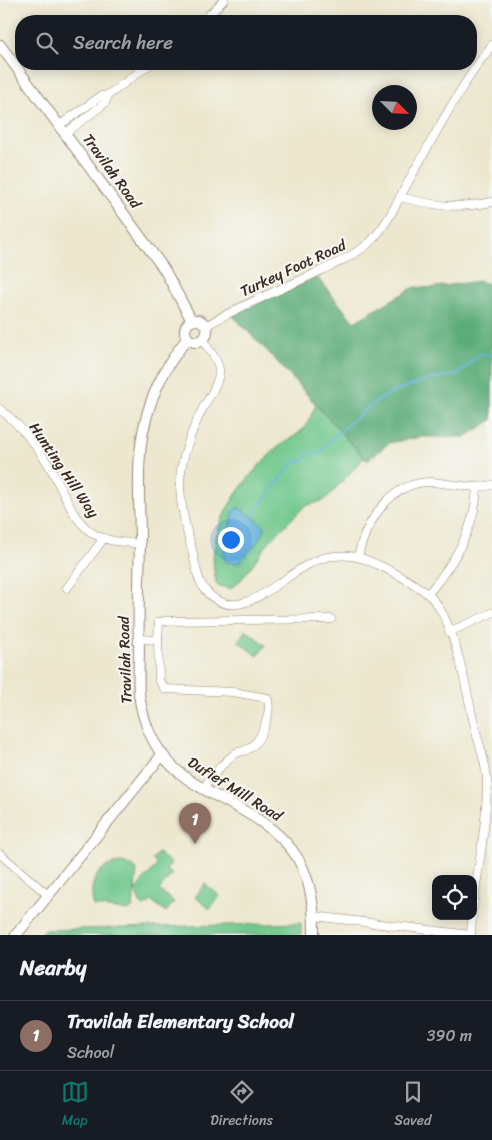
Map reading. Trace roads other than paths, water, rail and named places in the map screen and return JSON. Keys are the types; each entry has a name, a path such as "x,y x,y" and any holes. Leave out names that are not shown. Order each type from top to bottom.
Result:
{"main road":[{"name":"Travilah Road","path":"0,45 15,65"},
{"name":"Travilah Road","path":"19,70 164,269 192,321"},
{"path":"192,321 200,321 206,326 207,334 203,340 197,343 187,339 185,329 192,321"},
{"name":"Travilah Road","path":"162,755 154,742 143,715 139,694 141,455 146,419 151,401 175,354 187,339"},
{"path":"16,935 162,755"},
{"name":"Dufief Mill Road","path":"162,755 173,767 202,789 260,819 282,837 301,864 309,885 314,916 314,935"}],"street":[{"path":"209,15 224,0"},
{"name":"Turkey Foot Road","path":"477,67 492,45"},
{"path":"63,129 105,103 108,95 142,70"},
{"name":"Turkey Foot Road","path":"206,326 228,313 357,252 378,234 460,92 475,70"},
{"path":"400,197 456,207 492,202"},
{"path":"203,340 218,363 219,375 186,444 179,476 180,502 203,589 217,601 238,605 249,602 318,558 333,556 358,557 374,563 428,594 437,604 449,632 467,692 489,778 477,876"},
{"name":"Hunting Hill Way","path":"0,408 29,437 48,464 75,516 93,533 104,538 140,544"},
{"path":"358,557 368,526 380,508 394,495 412,484 429,482 477,488 492,485"},
{"path":"428,594 446,572 466,538 475,509 477,488"},
{"path":"67,588 104,538"},
{"path":"449,632 492,614"},
{"path":"202,789 235,754 250,749 258,739 269,713 269,702 266,698 233,692 165,689 159,681 159,622 331,619"},
{"path":"139,639 158,640"},
{"path":"0,854 49,896"},
{"path":"314,916 470,935 472,920"}],"water":[{"path":"238,507 260,522 265,528 251,551 239,563 226,562 223,555 234,510"}],"waterway":[{"path":"253,516 267,495 295,461 303,461 310,454 321,453 331,439 375,402 398,390 427,380 459,374 480,354 492,355"}],"place":[{"name":"Travilah Elementary School","path":"195,844"}]}
